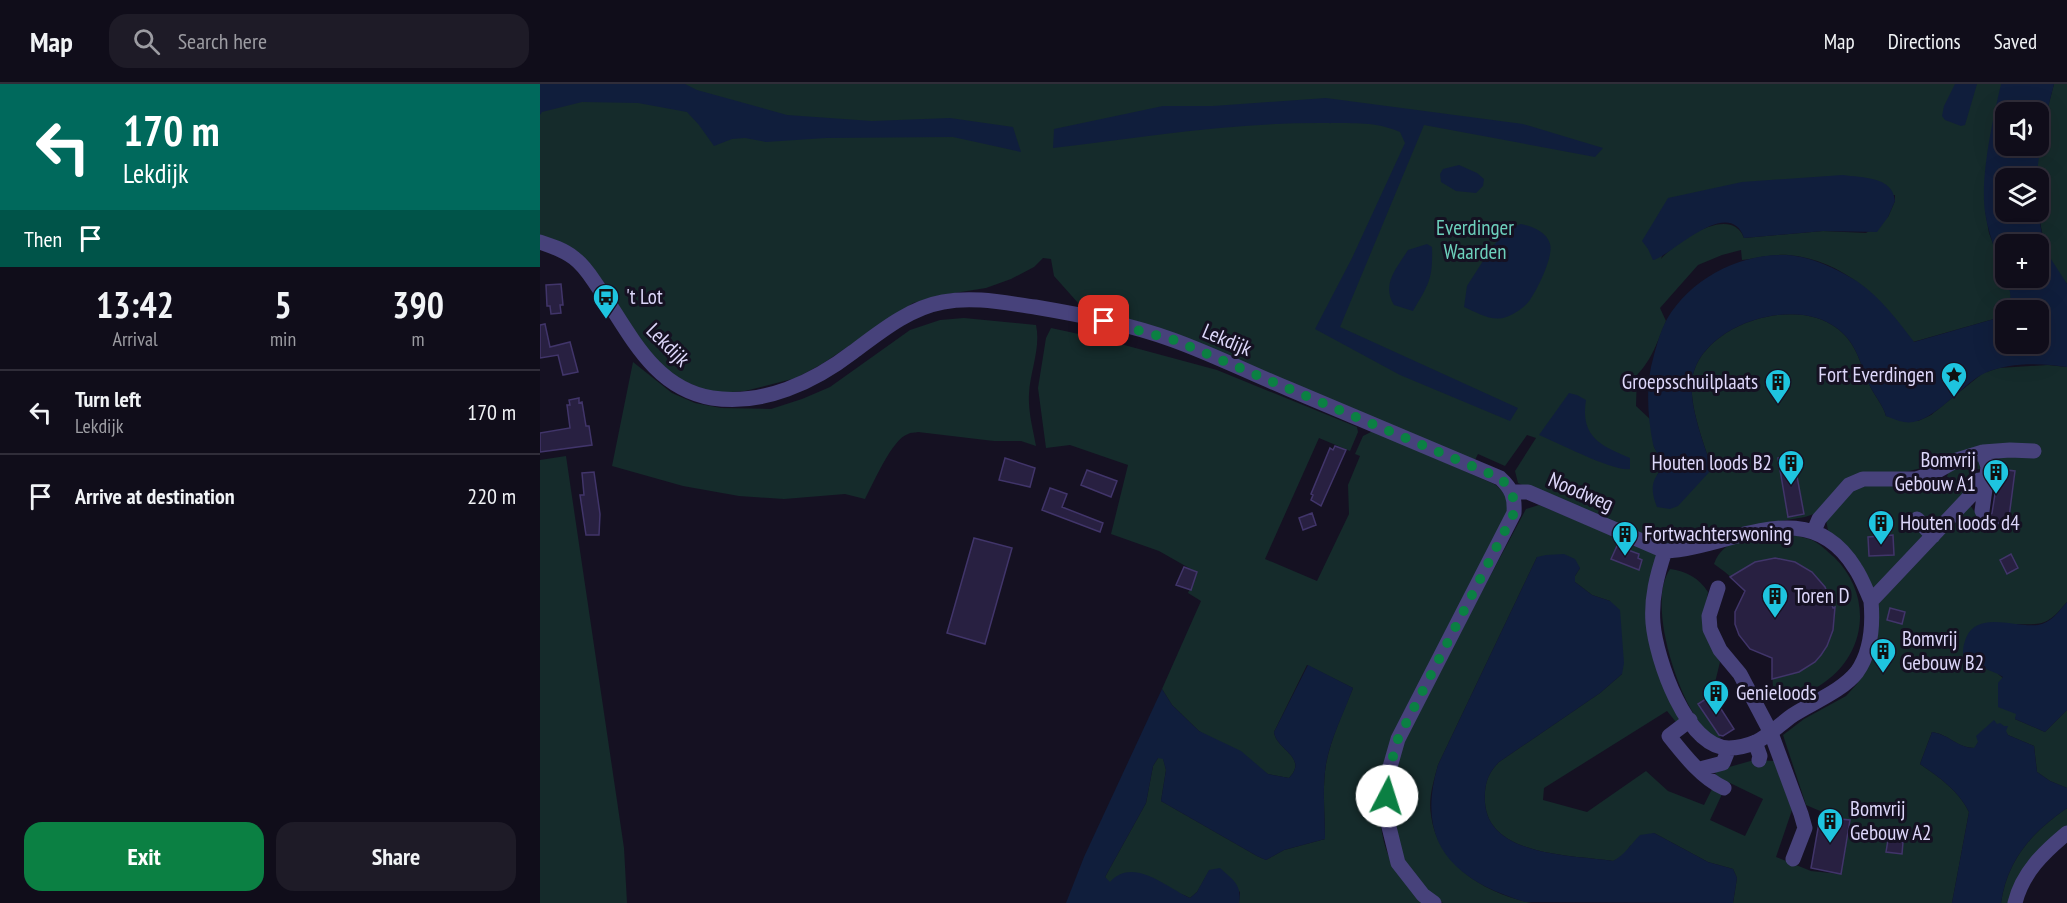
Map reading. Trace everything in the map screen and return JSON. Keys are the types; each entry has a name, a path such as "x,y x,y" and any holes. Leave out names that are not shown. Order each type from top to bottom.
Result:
{"street":[{"name":"Lekdijk","path":"540,242 561,249 584,267 631,340 666,378 685,389 710,398 747,399 777,393 810,380 850,355 887,327 925,306 959,300 998,302 1085,316 1174,340 1500,478 1512,492"},
{"path":"1814,531 1820,519 1849,485 1863,479 1916,479 1932,474 1957,460 1983,457 2010,450 2034,451"},
{"path":"1982,511 1988,467 1983,457"},
{"path":"1871,601 1974,492 1979,480"},
{"name":"Noodweg","path":"1512,492 1527,492 1665,551"},
{"path":"1434,903 1423,894 1398,863 1387,819 1388,774 1398,739 1514,513 1515,500 1512,492"},
{"path":"1917,519 1933,536"},
{"path":"1776,527 1814,531 1842,550 1856,568 1871,601 1871,634 1858,671 1846,682 1791,716 1772,733 1755,742 1728,748 1712,744 1700,734 1690,720 1665,673 1653,623 1653,595 1656,577 1665,551 1681,550 1776,527"},
{"path":"1718,588 1709,616 1710,629 1720,650 1740,674 1772,733 1805,828 1794,859"},
{"path":"1690,720 1669,736 1684,755 1713,783 1724,788"},
{"path":"1755,742 1760,756 1759,760"},
{"path":"1700,770 1723,763 1728,748"},
{"path":"2015,903 2023,881 2031,868 2067,833"}],"green space":[{"name":"Everdinger Waarden","path":"540,84 2031,84 2015,102 1995,102 1995,156 2003,156 1999,168 1995,168 1995,180 1985,210 1989,233 1995,249 1995,288 2010,288 2011,300 1995,300 1995,319 1913,342 1874,297 1844,273 1808,258 1788,255 1742,260 1741,250 1698,265 1660,308 1666,321 1651,356 1637,375 1636,406 1651,420 1654,447 1662,460 1662,469 1657,475 1712,469 1694,407 1692,382 1694,371 1703,354 1717,339 1736,327 1757,319 1779,315 1800,315 1821,319 1838,329 1855,349 1871,388 1886,416 1918,421 1931,415 1983,373 1999,368 2048,365 2067,367 2067,602 2045,622 2017,624 1998,674 2003,678 2017,714 2015,719 2045,732 2067,710 2067,788 2050,781 2037,772 2034,746 2008,735 2002,726 1997,724 1978,742 1975,748 1962,746 1932,732 1920,764 1954,791 1969,812 1952,903 1733,903 1737,878 1733,869 1708,862 1654,833 1630,846 1624,856 1613,861 1556,854 1517,844 1501,834 1490,821 1485,797 1487,780 1492,771 1499,762 1600,693 1622,674 1610,601 1592,595 1575,582 1575,576 1580,568 1537,557 1438,765 1430,802 1435,833 1453,862 1481,884 1515,899 1532,903 1443,903 1423,887 1400,854 1389,797 1403,739 1526,509 1539,505 1651,551 1659,558 1649,600 1682,719 1676,722 1667,711 1544,788 1543,800 1587,812 1646,771 1668,791 1704,805 1713,787 1723,792 1710,820 1745,836 1763,799 1728,782 1717,780 1715,771 1754,760 1774,761 1792,810 1776,857 1811,871 1840,874 1850,820 1834,817 1806,805 1783,735 1804,719 1846,696 1856,685 1863,675 1877,606 1970,505 1981,521 2008,525 2015,472 1977,469 1976,481 1877,588 1871,587 1829,536 1826,520 1853,487 1897,482 1917,487 1947,477 1949,469 1934,465 1905,472 1854,476 1817,513 1732,529 1668,547 1518,483 1515,471 1536,438 1527,435 1505,466 1478,454 1474,462 1087,313 1054,276 1051,259 1043,258 1034,267 986,288 942,295 913,303 822,364 796,378 745,391 719,393 705,390 670,375 637,339 583,257 565,244 540,235","holes":["1895,195 1895,201 1888,217 1866,233 1823,231 1744,238 1737,228 1728,224 1716,225 1690,236 1661,259 1676,216","1793,455 1804,514 1789,517 1778,458"]},
{"path":"2054,84 2067,84 2067,284 2051,260 2049,234 2042,234 2040,222 2049,222 2049,168 2036,168 2036,166 2038,156 2049,156 2049,103"},
{"path":"964,318 1036,325 1037,342 1029,401 1036,446 1021,441 994,441 910,433 902,438 889,453 865,499 845,494 784,499 739,496 683,486 612,466 633,362 672,393 695,403 721,408 771,409 830,387 910,330 940,320"},
{"path":"1051,328 1102,339 1217,370 1357,427 1358,432 1350,451 1319,438 1265,559 1317,581 1349,514 1348,485 1360,456 1355,454 1363,436 1373,431 1494,484 1504,494 1510,506 1451,625 1409,702 1387,756 1381,783 1380,812 1387,851 1400,875 1423,903 1239,903 1240,892 1209,871 1197,892 1190,898 1108,882 1105,877 1146,803 1153,766 1158,758 1163,758 1166,770 1161,801 1257,856 1266,860 1284,850 1325,839 1326,764 1334,735 1353,688 1307,665 1274,732 1280,744 1294,759 1294,771 1289,778 1268,774 1199,731 1172,705 1162,689 1201,601 1188,593 1196,572 1159,551 1111,534 1128,465 1070,445 1046,448 1038,388 1046,338"},
{"path":"566,456 624,848 627,903 540,903 540,460"},
{"path":"1794,535 1810,539 1818,544 1834,557 1847,573 1855,590 1860,625 1847,659 1835,674 1813,689 1771,701 1768,696 1773,689 1772,666 1811,649 1714,564 1719,554 1727,546 1737,541 1760,536"},
{"path":"1670,569 1692,576 1708,592 1704,617 1714,652 1720,662 1712,695 1699,704 1721,738 1712,737 1696,718 1685,698 1671,661 1666,641 1662,600 1664,583"},
{"path":"2067,808 2067,827 2010,903 2001,903 2009,873 2023,848 2054,817"}],"water":[{"path":"540,84 685,84 697,90 787,115 872,121 950,118 1013,127 1021,152 953,137 826,138 766,142 745,138 732,139 714,146 687,112 638,103 582,102 542,112 540,115"},
{"path":"1955,84 1977,84 1965,125 1961,126 1945,120 1942,116 1944,106"},
{"path":"2001,84 2054,84 2049,104 1997,102"},
{"path":"1326,98 1523,124 1603,148 1595,157 1424,125 1340,327 1518,408 1510,421 1400,375 1315,329 1352,258 1405,143 1400,132 1382,126 1365,124 1294,123 1190,131 1053,148 1054,129 1163,106 1213,106"},
{"path":"1995,112 1995,156 2039,156 2037,168 1995,168 1995,222 2040,222 2042,234 1995,234 1995,250 1986,220 1984,198"},
{"path":"1459,165 1477,173 1484,179 1483,186 1476,193 1456,191 1441,182 1440,174 1443,169"},
{"path":"1843,175 1875,180 1889,187 1893,193 1895,201 1888,217 1877,232 1823,231 1744,238 1736,226 1726,223 1713,225 1699,232 1653,260 1642,241 1668,198 1742,182"},
{"path":"1521,224 1534,228 1546,236 1551,249 1540,281 1530,300 1515,313 1498,319 1483,316 1464,307 1467,286 1492,247 1510,228"},
{"path":"1427,244 1432,247 1432,267 1423,294 1413,311 1394,305 1389,290 1395,270 1408,250"},
{"path":"1786,255 1805,258 1842,272 1858,282 1888,310 1914,342 1995,319 1995,354 2049,354 2049,300 2010,300 2009,288 2049,288 2049,256 2067,284 2067,367 2026,364 1994,369 1976,378 1935,412 1914,422 1904,422 1886,416 1871,388 1855,349 1838,329 1821,319 1800,315 1779,315 1757,319 1736,327 1717,339 1703,354 1694,371 1692,382 1694,407 1712,469 1678,506 1670,509 1657,507 1653,487 1662,465 1653,444 1648,396 1649,376 1657,343 1667,319 1677,305 1689,292 1718,271 1751,259 1769,256"},
{"path":"1569,393 1586,400 1586,423 1590,431 1602,444 1630,458 1630,469 1611,466 1539,435"},
{"path":"1564,554 1575,559 1580,568 1575,576 1575,582 1592,595 1610,601 1620,610 1624,663 1622,674 1600,693 1499,762 1489,776 1485,791 1485,803 1490,821 1501,834 1517,844 1556,854 1613,861 1624,853 1640,835 1654,833 1708,862 1733,869 1737,878 1733,903 1525,902 1500,893 1460,870 1446,855 1436,837 1432,816 1432,792 1438,765 1537,557"},
{"path":"2067,602 2067,710 2045,732 2015,719 2016,714 1998,707 1998,683 2003,677 1964,660 1964,646 1966,638 1979,625 1988,622 2043,624"},
{"path":"1308,665 1353,688 1334,735 1326,764 1325,839 1284,850 1266,860 1257,856 1161,801 1166,770 1163,759 1158,758 1153,766 1146,803 1105,877 1110,882 1119,875 1129,872 1139,873 1150,876 1190,898 1197,892 1209,870 1220,868 1233,879 1238,887 1239,903 1066,903 1084,857 1162,689 1172,705 1199,731 1241,751 1268,774 1289,778 1294,771 1294,759 1280,744 1274,732"},
{"path":"1994,720 1997,724 2008,726 2006,731 2008,735 2034,746 2037,772 2050,781 2067,788 2067,808 2032,837 2023,848 2009,873 2001,903 1952,903 1969,812 1954,791 1920,764 1932,732 1962,746 1974,748 1978,742 1976,736"}],"building":[{"path":"561,284 563,305 560,305 561,313 551,314 550,306 547,306 546,285"},
{"path":"545,324 550,347 570,342 578,372 563,375 558,355 540,358 540,325"},
{"path":"579,398 579,403 582,402 586,426 589,426 592,445 540,452 540,433 570,428 567,405 570,405 569,400"},
{"path":"1335,446 1346,450 1321,506 1311,500 1313,495 1311,494 1330,448 1333,450"},
{"name":"Houten loods B2","path":"1793,455 1804,514 1788,517 1778,458"},
{"path":"1005,458 1035,468 1030,487 999,480"},
{"path":"1999,469 2015,471 2008,525 1983,520 1992,513"},
{"path":"1087,470 1117,481 1111,497 1081,485"},
{"path":"594,472 600,514 599,535 586,535 580,495 584,495 582,473"},
{"path":"1050,488 1067,494 1062,507 1103,523 1100,532 1042,510"},
{"path":"1312,513 1316,525 1303,530 1299,518"},
{"name":"Houten loods d4","path":"1893,535 1894,555 1869,556 1868,537"},
{"path":"974,538 1012,548 985,644 947,633"},
{"name":"Fortwachterswoning","path":"1617,546 1639,554 1638,558 1642,560 1639,570 1611,559"},
{"path":"2011,554 2018,568 2007,574 2000,560"},
{"path":"1775,558 1795,562 1812,572 1825,587 1833,608 1835,607 1833,630 1827,646 1815,662 1799,672 1772,679 1772,658 1750,649 1739,635 1735,624 1735,612 1745,591 1730,577 1755,562"},
{"path":"1184,567 1197,572 1191,590 1176,585"},
{"path":"1890,608 1905,612 1902,624 1887,620"},
{"name":"Genieloods","path":"1712,695 1734,729 1723,736 1719,735 1698,704"},
{"name":"Bomvrij Gebouw A2","path":"1820,817 1850,820 1841,874 1811,868"},
{"path":"1888,840 1903,842 1902,854 1886,852"}],"place":[{"name":"'t Lot","path":"606,320"},
{"name":"Fort Everdingen","path":"1954,398"},
{"name":"Groepsschuilplaats","path":"1778,405"},
{"name":"Houten loods B2","path":"1791,486"},
{"name":"Bomvrij Gebouw A1","path":"1996,495"},
{"name":"Houten loods d4","path":"1881,546"},
{"name":"Fortwachterswoning","path":"1625,557"},
{"name":"Toren D","path":"1775,619"},
{"name":"Bomvrij Gebouw B2","path":"1883,674"},
{"name":"Genieloods","path":"1716,716"},
{"name":"Bomvrij Gebouw A2","path":"1830,844"}],"route":[{"path":"1104,321 1174,340 1500,478 1512,492 1515,500 1514,513 1398,739 1388,774 1387,796"}]}
